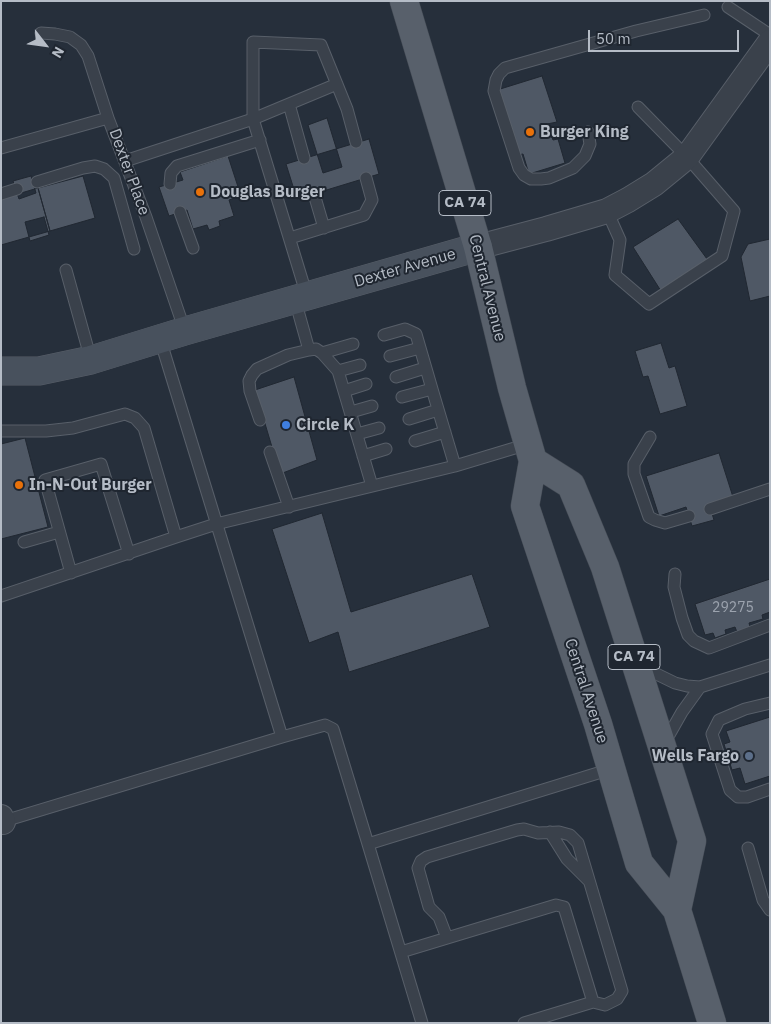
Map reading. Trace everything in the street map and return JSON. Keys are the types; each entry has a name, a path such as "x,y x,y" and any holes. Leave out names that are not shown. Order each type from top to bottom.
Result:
{"main road":[{"name":"Central Avenue","path":"404,1 478,247 512,388 530,452 526,506 596,716 638,863 677,910 712,1023"},
{"name":"Central Avenue","path":"530,452 571,485 605,567 692,842 677,910"}],"street":[{"name":"Dexter Avenue","path":"1,371 38,371 91,360 607,211 654,184 687,157 770,42"}],"lane":[{"path":"728,8 770,35"},
{"path":"588,132 590,144 585,156 573,168 541,179 531,179 524,175 519,168 494,91 499,74 505,68 636,31 704,15"},
{"path":"41,33 70,37 81,45 88,56 108,118"},
{"path":"309,350 290,238 253,119 253,42 321,45 347,109 356,142"},
{"path":"125,161 253,119 337,84"},
{"path":"289,104 304,158"},
{"path":"607,211 620,240 615,275 650,304 722,256 734,210 687,157 638,107"},
{"name":"Dexter Place","path":"1,148 108,118 125,161 173,335 216,524 282,737"},
{"path":"170,184 171,174 177,166 260,140"},
{"path":"37,182 83,168 96,166 104,169 114,178 134,249"},
{"path":"290,238 364,215 372,200 366,178"},
{"path":"1,194 16,189"},
{"path":"314,194 324,228"},
{"path":"180,212 193,248"},
{"path":"66,270 91,360"},
{"path":"384,335 405,329 416,334 455,466"},
{"path":"322,353 353,344"},
{"path":"390,356 420,348"},
{"path":"260,420 250,391 249,381 252,375 257,369 288,355 316,349 327,356 338,371 372,486"},
{"path":"338,371 360,365"},
{"path":"396,376 425,368"},
{"path":"344,391 366,384"},
{"path":"402,397 432,389"},
{"path":"351,412 372,406"},
{"path":"409,419 438,410"},
{"path":"1,431 72,428 125,414 135,418 144,428 176,537"},
{"path":"358,434 379,428"},
{"path":"415,441 445,432"},
{"path":"650,437 634,464 634,474 650,517 665,523 689,516"},
{"path":"363,456 386,449"},
{"path":"270,452 288,507"},
{"path":"1,596 216,524 455,466 530,452"},
{"path":"71,573 45,480 100,464 129,554"},
{"path":"710,509 770,489"},
{"path":"24,542 59,532"},
{"path":"675,574 674,587 682,618 688,635 694,641 709,648 770,625"},
{"path":"636,664 675,683 700,687 770,665"},
{"path":"662,747 682,712 700,687"},
{"path":"770,703 745,709 719,720 712,734 730,790 738,797 747,797 770,789"},
{"path":"2,820 325,724 333,729 422,1023"},
{"path":"368,844 611,769"},
{"path":"447,938 439,917 429,907 418,868 427,857 517,830 560,832 570,836 578,844 622,991 617,999 605,1004 593,1002 524,1023"},
{"path":"550,832 567,859 589,880"},
{"path":"748,848 763,900 770,910"},
{"path":"401,952 556,905 564,907 593,1002"}],"building":[{"name":"Burger King","path":"542,76 557,122 547,124 553,140 558,139 565,163 529,174 523,154 518,155 497,90"},
{"path":"327,118 342,167 323,173 308,125"},
{"path":"369,139 379,174 297,199 286,164"},
{"name":"Douglas Burger","path":"228,156 241,196 229,200 234,216 219,221 220,226 209,230 207,225 193,229 187,210 169,216 159,187 183,180 180,172"},
{"path":"31,176 36,193 19,199 13,181"},
{"path":"83,176 95,218 50,231 38,188"},
{"path":"38,188 50,231 1,245 1,199"},
{"path":"44,217 49,235 30,241 25,222"},
{"path":"678,219 707,259 661,291 633,247"},
{"path":"770,239 770,296 750,301 741,257 748,244"},
{"path":"661,343 669,368 675,366 687,406 660,414 648,376 643,377 635,351"},
{"name":"Circle K","path":"294,377 317,460 280,474 255,390"},
{"name":"In-N-Out Burger","path":"25,438 48,527 1,539 1,444"},
{"path":"719,453 733,497 709,504 714,520 692,526 686,507 659,516 646,476"},
{"path":"322,513 351,612 472,574 490,627 349,672 338,632 309,643 272,529"},
{"path":"770,579 770,612 762,615 763,619 749,623 750,627 737,632 735,627 725,630 726,634 715,638 713,633 705,635 695,604"},
{"name":"Wells Fargo","path":"770,717 770,776 745,784 740,768 732,770 724,744 730,742 726,731"}],"place":[{"name":"Burger King","path":"530,132"},
{"name":"Douglas Burger","path":"200,192"},
{"name":"Circle K","path":"286,425"},
{"name":"In-N-Out Burger","path":"19,485"},
{"name":"Wells Fargo","path":"749,756"}]}
